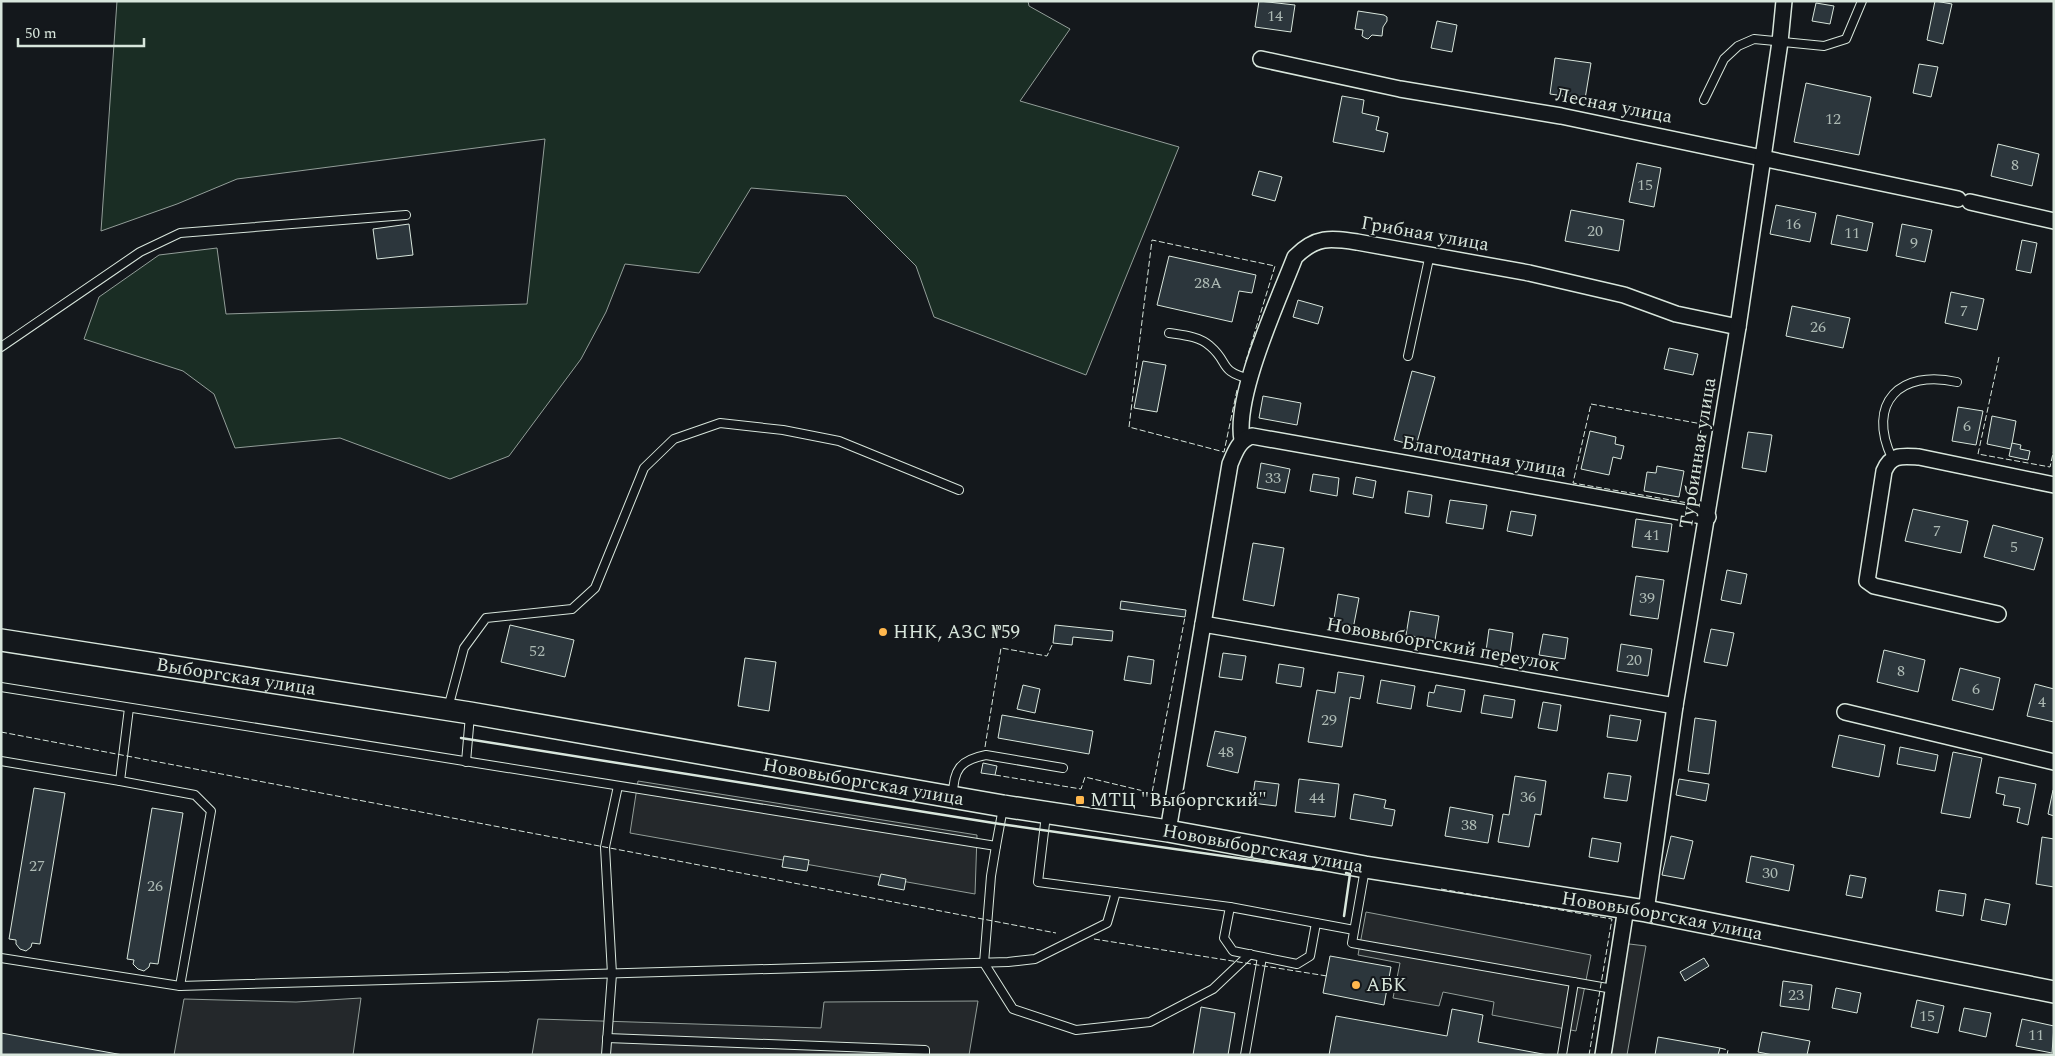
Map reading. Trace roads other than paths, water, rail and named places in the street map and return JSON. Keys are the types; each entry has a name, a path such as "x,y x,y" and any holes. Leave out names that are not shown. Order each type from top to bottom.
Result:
{"street":[{"name":"Турбинная улица","path":"1603,1055 1614,988 1636,910 1675,706 1708,517 1764,157 1784,1"},
{"name":"Лесная улица","path":"1261,59 1400,89 1562,116 1764,157 2054,221"},
{"name":"Грибная улица","path":"1247,438 1240,429 1241,415 1250,378 1295,257 1307,245 1323,240 1338,239 1529,273 1624,295 1676,314 1738,327"},
{"name":"Благодатная улица","path":"1247,438 1708,517"},
{"path":"1168,831 1230,464 1236,449 1247,438"},
{"path":"1998,614 1874,586 1867,580 1884,471 1892,458 1896,456 1919,457 2054,485"},
{"name":"Нововыборгский переулок","path":"1203,624 1675,706"},
{"name":"Выборгская улица","path":"1,640 470,713"},
{"path":"1844,712 2054,762"},
{"name":"Нововыборгская улица","path":"470,713 953,798 1168,831 1365,867 1636,910 2054,992"}],"lane":[{"path":"1704,100 1724,60 1738,46 1754,39 1824,46 1846,39 1862,1"},
{"path":"1,347 140,252 180,233 406,215"},
{"path":"1408,356 1430,254"},
{"path":"1169,333 1200,339 1209,345 1227,370 1234,375 1250,378"},
{"path":"1892,458 1886,446 1884,427 1886,406 1895,392 1913,382 1945,380 1957,382"},
{"path":"448,710 464,648 486,618 572,609 595,588 644,468 674,439 720,422 783,430 839,441 959,490"},
{"path":"1,687 996,846"},
{"path":"120,781 129,708"},
{"path":"466,762 470,713"},
{"path":"953,798 953,784 956,772 963,763 973,758 986,755 1063,768"},
{"path":"1,761 195,795 211,811 180,986"},
{"path":"606,1055 612,974 605,847 618,786"},
{"path":"1003,806 991,876 984,963 1012,1009 1076,1030 1150,1022 1213,989 1250,954"},
{"path":"1046,812 1038,882 1230,907 1354,930"},
{"path":"1365,867 1352,943 1614,988"},
{"path":"1,958 180,986 984,963 1035,959 1107,923 1116,892"},
{"path":"1230,907 1224,938 1233,951 1297,964 1310,956 1316,923"},
{"path":"1245,1055 1262,957"},
{"path":"1562,1055 1574,982"},
{"path":"607,1038 926,1050 924,1055"}],"place":[{"name":"ННК, АЗС №59","path":"883,632"},
{"name":"МТЦ \"Выборгский\"","path":"1080,800"},
{"name":"АБК","path":"1356,985"}]}
